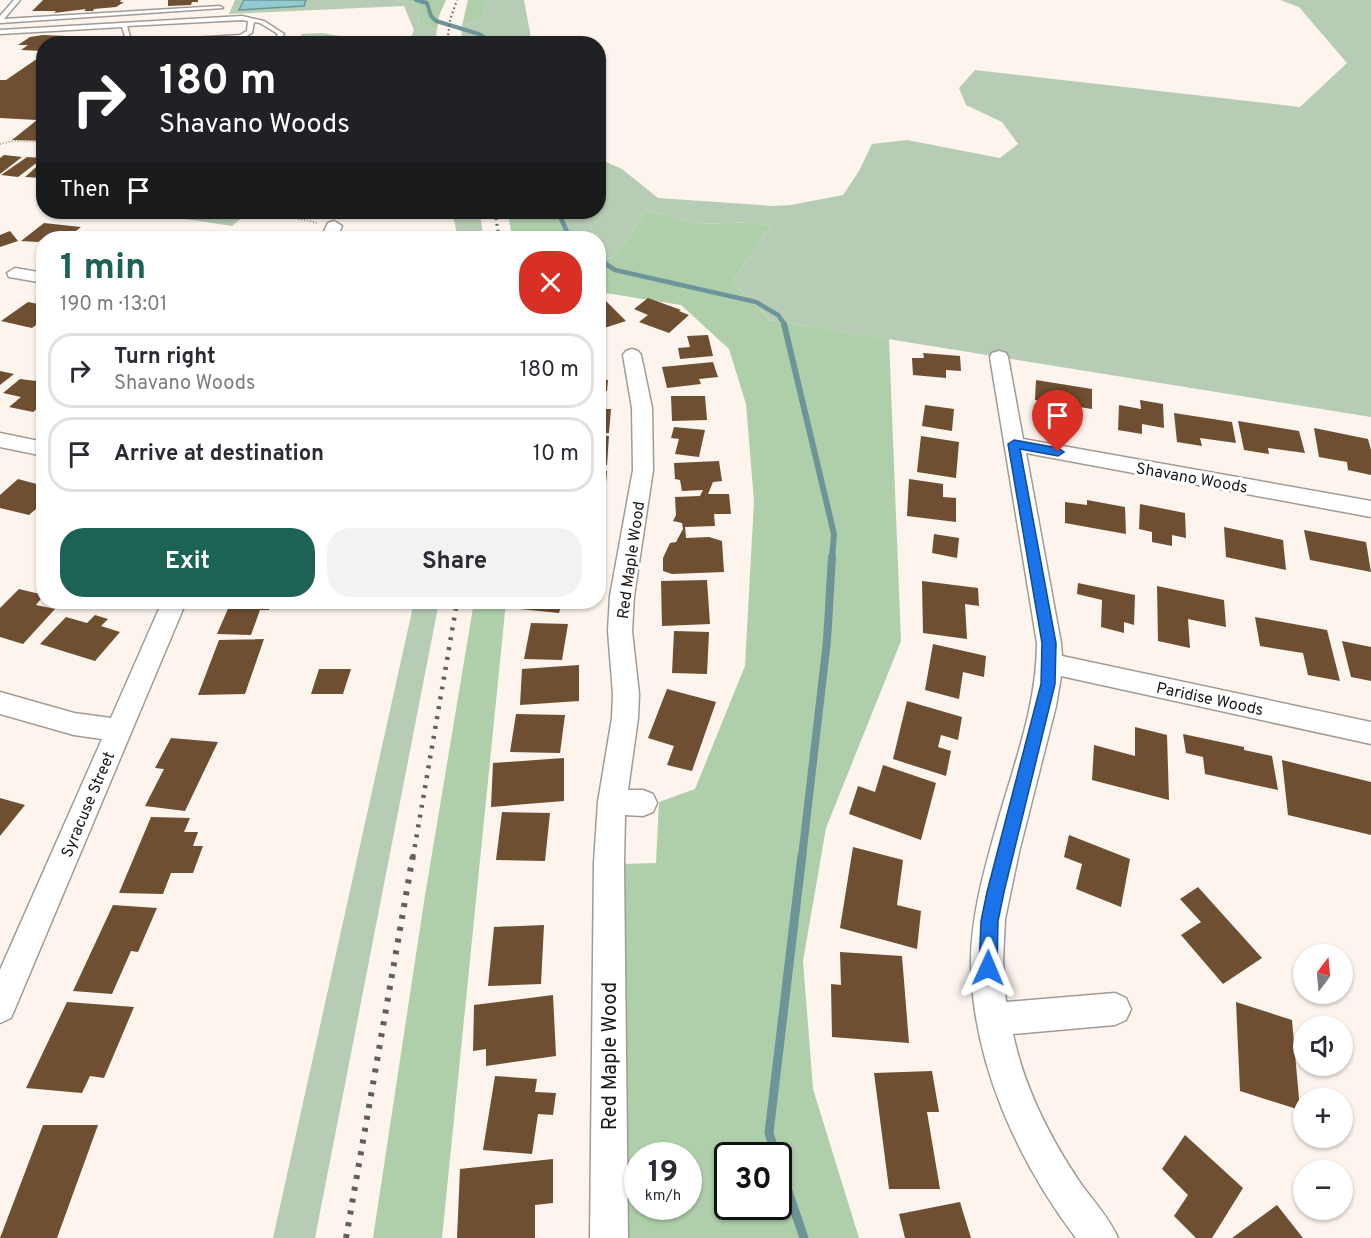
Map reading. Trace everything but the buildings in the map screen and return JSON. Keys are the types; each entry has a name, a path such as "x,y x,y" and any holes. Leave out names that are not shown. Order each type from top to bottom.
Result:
{"street":[{"path":"15,273 36,277"},
{"name":"Red Maple Wood","path":"609,1238 609,863 612,802 625,718 626,694 620,631 622,596 643,470 642,408 632,355"},
{"path":"999,357 1049,643 1048,684 990,921 989,984 993,1018 1014,1093 1030,1132 1076,1211 1099,1238"},
{"path":"0,440 36,447"},
{"name":"Shavano Woods","path":"1014,444 1371,509"},
{"name":"Syracuse Street","path":"0,1007 171,609"},
{"name":"Paridise Woods","path":"1048,663 1371,733"},
{"path":"0,703 74,724 118,730"},
{"path":"612,802 643,803"},
{"path":"993,1018 1115,1009"}],"lane":[{"path":"0,20 17,0"},
{"path":"0,20 141,9 220,8"},
{"path":"243,36 250,32 251,20"},
{"path":"0,32 251,20 262,22 281,34 280,36"},
{"path":"124,25 127,36"}],"path":[{"path":"0,144 13,141 36,142"},
{"path":"299,219 329,231"}],"green space":[{"path":"235,0 394,0 417,3 419,23 437,30 436,36 412,36 414,30 404,6 229,14"},
{"path":"394,0 446,0 439,16 437,30 419,23 417,3"},
{"path":"468,0 487,0 483,18 462,26"},
{"path":"487,0 524,0 531,36 461,36 462,26 483,18"},
{"path":"1280,0 1371,0 1371,417 770,320 732,282 770,227 754,222 699,224 646,210 631,235 611,259 606,258 606,231 566,231 558,219 606,219 606,162 622,169 658,198 773,206 791,205 843,195 859,171 872,144 907,140 1000,158 1018,144 1002,122 966,105 959,88 975,70 1300,107 1347,63 1299,7"},
{"path":"322,33 340,36 300,36"},
{"path":"646,210 699,224 754,222 770,227 732,282 770,320 889,339 901,641 826,828 803,961 813,1089 859,1238 625,1238 625,1220 702,1220 702,1142 624,1142 623,864 656,863 659,802 695,789 745,666 754,501 746,404 729,349 681,305 606,293 606,258 611,259 631,235"},
{"path":"186,219 240,219 232,226"},
{"path":"454,219 481,219 482,231 456,231"},
{"path":"509,219 558,219 566,231 511,231"},
{"path":"412,609 438,609 315,1238 273,1238"},
{"path":"473,609 505,609 442,1238 373,1238 424,902"}],"water":[{"path":"244,0 306,0 304,6 239,10"}],"waterway":[{"path":"416,0 427,3 431,16 436,21 482,36"},
{"path":"561,219 567,231"},
{"path":"606,264 615,270 756,302 778,315 785,325"},
{"path":"784,324 834,534 832,558"},
{"path":"802,857 827,641 832,557"},
{"path":"772,1142 769,1133 802,855"},
{"path":"792,1203 804,1238"}],"railway":[{"path":"448,36 450,20 457,0"},
{"path":"496,219 498,231"},
{"path":"413,857 456,609"},
{"path":"346,1238 413,855"}],"route":[{"path":"988,968 987,951 995,892 1048,684 1049,643 1014,444 1058,452"}]}
